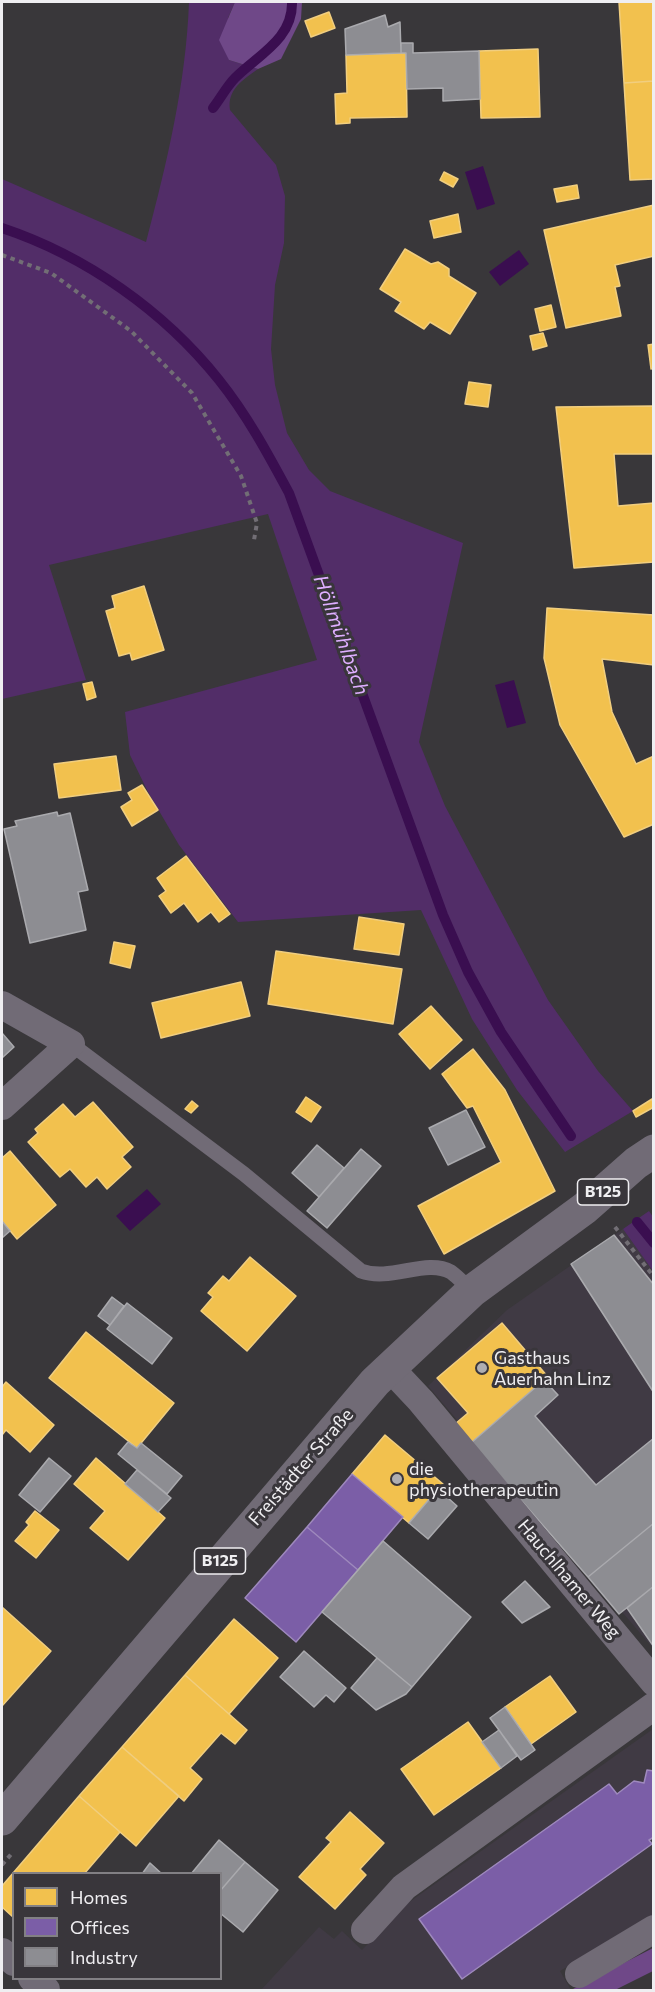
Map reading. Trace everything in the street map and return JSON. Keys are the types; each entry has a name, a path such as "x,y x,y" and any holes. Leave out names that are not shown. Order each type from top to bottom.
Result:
{"main road":[{"name":"Freistädter Straße","path":"2,1819 375,1382 472,1291 585,1208 636,1163 654,1151"}],"street":[{"path":"2,1005 71,1044 2,1106"},
{"name":"Hauchlhamer Weg","path":"390,1368 421,1401 654,1682"},
{"path":"365,1930 404,1887 654,1706"},
{"path":"579,1974 654,1929"},
{"path":"34,1980 46,1990"}],"lane":[{"path":"71,1044 244,1174 362,1270 373,1275 387,1276 430,1268 441,1269 450,1272 472,1291"}],"path":[{"path":"2,255 51,273 131,331 192,393 241,476 257,523 254,540"},
{"path":"612,1224 654,1277"}],"shaded area":[{"path":"189,2 235,2 228,18 229,60 258,69 237,86 231,96 230,110 276,165 285,196 284,243 275,285 271,349 275,385 287,433 309,470 330,491 463,543 419,742 445,806 548,1000 598,1071 633,1111 565,1152 517,1090 472,1019 421,910 238,922 179,845 148,792 130,755 125,712 317,660 268,514 49,565 86,680 2,699 2,179 146,242 180,93"},
{"path":"235,2 302,2 301,19 281,59 258,69 229,60 219,40"},
{"path":"483,166 495,204 477,210 465,172"},
{"path":"519,250 529,264 500,286 489,272"},
{"path":"514,680 526,723 507,728 495,685"},
{"path":"147,1189 161,1204 130,1231 116,1216"},
{"path":"649,1211 653,1217 653,1271 623,1229"},
{"path":"623,1229 653,1271 653,1648 428,1386 507,1310"},
{"path":"653,1729 653,1915 560,1971 571,1990 261,1990 319,1927 334,1939 342,1931 362,1950 408,1903"},
{"path":"653,1948 653,1971 615,1990 571,1990"}],"building: Homes":[{"path":"619,2 654,2 654,81 624,83"},
{"path":"329,12 335,28 311,37 305,21"},
{"path":"538,49 540,117 481,118 479,51"},
{"path":"406,53 407,117 350,118 350,123 336,124 335,94 347,93 346,55"},
{"path":"654,81 654,179 630,180 624,83"},
{"path":"444,172 458,179 453,187 440,180"},
{"path":"577,185 579,198 557,202 554,189"},
{"path":"654,205 654,256 615,265 620,286 615,287 621,316 566,328 544,230"},
{"path":"458,214 461,232 434,238 430,221"},
{"path":"405,249 431,264 438,262 449,269 449,276 476,293 450,334 430,322 424,329 395,311 401,302 380,289"},
{"path":"551,305 556,327 540,331 535,309"},
{"path":"543,333 547,346 533,350 530,336"},
{"path":"654,344 654,368 651,369 648,345"},
{"path":"469,382 491,385 488,407 465,404"},
{"path":"654,406 654,454 614,454 618,506 654,503 654,562 574,568 556,407"},
{"path":"144,586 164,650 132,660 130,653 119,656 106,611 115,608 112,596"},
{"path":"547,608 654,615 654,665 602,659 612,712 636,764 654,756 654,824 624,837 560,725 544,658"},
{"path":"92,682 96,697 87,700 83,684"},
{"path":"116,756 121,790 59,798 54,764"},
{"path":"142,785 158,810 132,826 121,807 132,800 128,793"},
{"path":"186,856 230,914 219,922 211,912 198,922 184,903 171,913 159,896 166,891 157,878"},
{"path":"359,917 404,924 399,955 354,949"},
{"path":"114,942 135,946 130,968 110,963"},
{"path":"276,951 402,969 393,1024 268,1004"},
{"path":"241,982 250,1016 161,1038 152,1003"},
{"path":"431,1006 462,1040 430,1069 399,1034"},
{"path":"473,1049 505,1090 555,1191 444,1254 418,1206 501,1162 473,1106 467,1108 442,1074"},
{"path":"306,1097 321,1107 311,1122 296,1112"},
{"path":"652,1099 654,1107 636,1117 633,1111"},
{"path":"192,1101 198,1106 191,1113 185,1109"},
{"path":"93,1102 133,1147 122,1157 131,1167 107,1189 97,1177 86,1187 70,1169 60,1177 28,1142 38,1133 35,1129 63,1104 75,1117"},
{"path":"10,1151 56,1205 17,1239 2,1221 2,1158"},
{"path":"250,1257 296,1296 247,1351 201,1311 213,1297 208,1293 223,1276 229,1281"},
{"path":"502,1323 548,1377 471,1443 455,1424 468,1413 437,1378"},
{"path":"86,1332 174,1403 137,1448 49,1378"},
{"path":"6,1382 54,1425 30,1452 6,1430 2,1435 2,1387"},
{"name":"die physiotherapeutin","path":"385,1435 443,1484 409,1523 352,1474"},
{"path":"96,1458 165,1518 128,1560 90,1528 105,1511 74,1484"},
{"path":"35,1511 59,1530 36,1558 15,1541 29,1525 26,1522"},
{"path":"2,1607 51,1651 2,1706"},
{"path":"234,1619 278,1658 229,1714 185,1675"},
{"path":"185,1675 247,1730 235,1744 221,1733 190,1768 202,1779 184,1801 122,1747"},
{"path":"550,1676 576,1712 531,1744 505,1707"},
{"path":"468,1722 501,1768 434,1815 401,1769"},
{"path":"122,1747 179,1796 136,1846 79,1796"},
{"path":"79,1796 120,1832 86,1872 14,1872"},
{"path":"350,1812 384,1843 360,1869 366,1875 335,1909 299,1877 331,1842 326,1838"},
{"path":"12,1874 12,1916 2,1907 2,1886"}],"building: Offices":[{"path":"352,1474 403,1517 358,1570 307,1527"},
{"path":"307,1527 358,1570 296,1642 245,1598"},
{"path":"647,1770 654,1771 654,1837 649,1840 652,1844 462,1979 419,1919 609,1784 617,1794 634,1781 644,1783"}],"building: Industry":[{"path":"385,15 388,27 400,22 401,53 346,55 345,29"},
{"path":"401,43 413,43 413,53 479,51 480,99 443,101 443,88 407,89 406,53 401,53"},
{"path":"57,812 58,816 70,813 88,890 78,892 86,930 30,943 4,829 17,826 15,821"},
{"path":"2,1033 14,1047 2,1058"},
{"path":"466,1110 485,1147 448,1165 429,1128"},
{"path":"317,1145 344,1168 319,1197 292,1173"},
{"path":"361,1149 381,1166 327,1228 307,1211"},
{"path":"2,1221 10,1231 2,1238"},
{"path":"614,1235 654,1285 654,1393 571,1264"},
{"path":"112,1297 124,1306 110,1325 98,1316"},
{"path":"127,1303 172,1338 152,1364 107,1329"},
{"path":"544,1380 558,1395 535,1416 596,1485 654,1438 654,1523 588,1577 471,1443"},
{"path":"128,1442 137,1448 141,1443 182,1476 167,1494 118,1454"},
{"path":"49,1458 71,1476 40,1512 19,1495"},
{"path":"137,1470 171,1498 158,1512 125,1484"},
{"path":"438,1489 457,1506 428,1539 409,1523"},
{"path":"654,1523 654,1586 619,1614 588,1577"},
{"path":"383,1541 471,1617 412,1687 322,1612"},
{"path":"525,1581 550,1607 522,1623 502,1602"},
{"path":"654,1586 654,1647 627,1608"},
{"path":"304,1651 346,1688 334,1702 326,1695 314,1707 280,1677"},
{"path":"377,1658 412,1687 406,1694 376,1710 351,1688"},
{"path":"505,1707 535,1750 521,1760 490,1718"},
{"path":"499,1730 517,1756 501,1768 482,1742"},
{"path":"219,1840 245,1862 222,1889 222,1872 193,1872"},
{"path":"245,1862 278,1890 243,1932 222,1915 222,1889"},
{"path":"150,1863 160,1872 143,1872"}],"waterway":[{"path":"213,108 235,78 280,36 291,15 292,2"},
{"name":"Höllmühlbach","path":"2,228 64,254 93,270 148,309 197,355 219,380 248,421 289,493 443,915 468,972 501,1032 571,1136"},
{"name":"Höllmühlbach","path":"637,1222 654,1243"}],"place":[{"name":"Gasthaus Auerhahn Linz","path":"482,1368"},
{"name":"die physiotherapeutin","path":"397,1479"}]}
